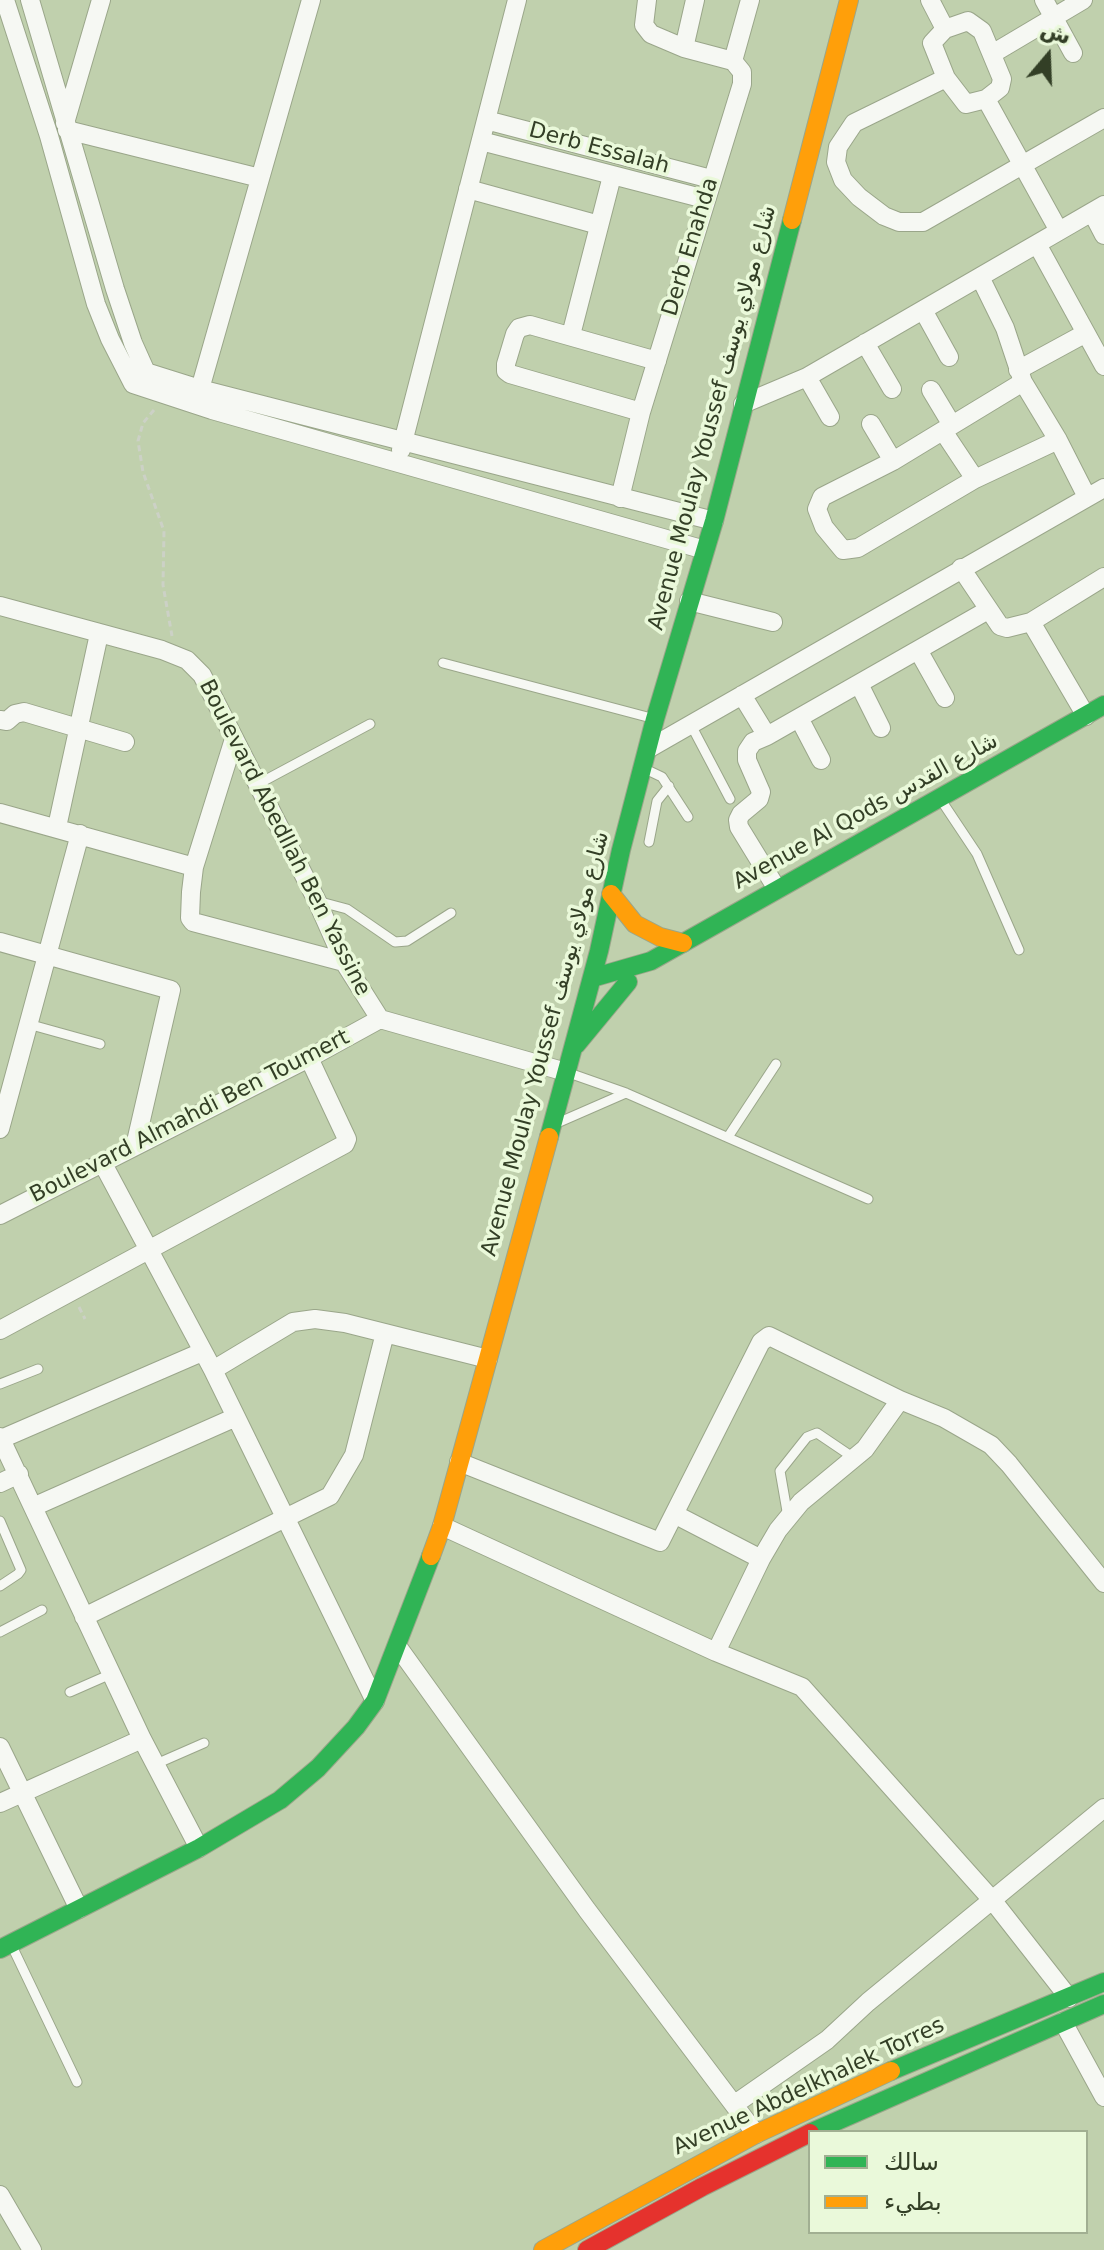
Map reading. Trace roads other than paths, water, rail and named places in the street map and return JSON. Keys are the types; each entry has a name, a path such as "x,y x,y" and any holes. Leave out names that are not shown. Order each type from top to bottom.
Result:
{"street":[{"path":"5,0 49,136 96,304 140,378 170,398 705,550"},
{"path":"30,0 133,343 140,378"},
{"path":"66,126 101,0"},
{"path":"200,389 311,0"},
{"path":"398,462 516,0"},
{"path":"647,0 646,29 657,38 733,61"},
{"path":"684,48 695,0"},
{"name":"Derb Enahda","path":"620,498 641,412 742,84 742,72 733,61 750,0"},
{"name":"Avenue Moulay Youssef شارع مولاي يوسف","path":"6,1947 199,1848 280,1800 318,1768 375,1701 442,1526 585,1006 655,719 714,521 849,0"},
{"path":"930,0 945,29"},
{"path":"1044,0 1073,53"},
{"path":"992,54 1083,0"},
{"path":"961,21 973,23 982,31 1001,72 1002,85 986,99 966,104 946,78 932,43 945,29 961,21"},
{"path":"946,78 850,127 835,154 843,180 884,216 911,224 923,222 1104,118"},
{"path":"986,99 1059,231"},
{"name":"Derb Essalah","path":"486,120 711,179"},
{"path":"66,126 260,178"},
{"name":"Derb Essalah","path":"481,141 705,199"},
{"path":"571,335 612,176"},
{"path":"468,189 599,225"},
{"path":"743,404 807,377 1098,208 1104,235"},
{"path":"1037,244 1095,341 1104,366"},
{"path":"980,277 1005,328 1020,376 1087,497"},
{"path":"923,310 949,357"},
{"path":"641,412 544,385 506,371 506,364 519,328 530,325 657,361"},
{"path":"1058,440 975,479 868,544 843,550 824,527 817,509 819,500 948,428 1020,376 1095,341"},
{"path":"865,343 892,389"},
{"path":"807,377 830,417"},
{"path":"140,378 200,389 714,521"},
{"path":"931,390 975,479"},
{"path":"871,424 893,461"},
{"path":"648,749 1104,488"},
{"path":"961,568 1003,628 1031,622 1104,577"},
{"path":"689,601 773,622"},
{"name":"Boulevard Abedllah Ben Yassine","path":"0,606 176,654 202,675 317,901 344,962 380,1019 566,1072"},
{"path":"777,889 739,827 741,814 759,799 761,792 747,760 747,751 753,742 988,610"},
{"path":"1031,622 1086,716"},
{"path":"57,827 99,634"},
{"path":"918,650 945,698"},
{"path":"859,684 881,728"},
{"path":"742,695 767,736"},
{"name":"Avenue Al Qods شارع القدس","path":"585,1006 628,982 651,961 1104,705"},
{"path":"0,720 7,721 15,714 24,712 125,742"},
{"path":"799,718 821,760"},
{"path":"234,739 194,867 190,918 193,922 344,962"},
{"path":"0,813 194,867"},
{"path":"0,1129 8,1072 28,1024 80,834"},
{"path":"611,894 635,924 660,937 683,943"},
{"path":"0,942 171,991 135,1146"},
{"name":"Avenue Al Qods شارع القدس","path":"592,978 651,961"},
{"path":"572,1050 628,982"},
{"name":"Boulevard Almahdi Ben Toumert","path":"0,1215 380,1019"},
{"path":"0,1330 346,1143 347,1139 309,1058"},
{"path":"102,1162 213,1370 375,1701"},
{"path":"213,1370 293,1322 315,1319 345,1323 488,1359"},
{"path":"84,1617 330,1496 354,1455 385,1333"},
{"path":"459,1462 656,1541 662,1540 764,1338 772,1337 900,1400 944,1418 991,1445 1104,1583"},
{"path":"199,1848 142,1739 0,1438 202,1352"},
{"path":"716,1652 761,1559 788,1517 801,1502 865,1449 900,1400"},
{"path":"33,1507 236,1417"},
{"path":"0,1483 19,1474"},
{"path":"676,1515 761,1559"},
{"path":"442,1526 716,1652 802,1687 993,1901 1069,1998"},
{"path":"398,1647 587,1910 756,2134"},
{"path":"0,1803 142,1739"},
{"path":"0,1747 79,1909"},
{"path":"735,2104 808,2055 1104,1808"},
{"name":"Avenue Abdelkhalek Torres","path":"543,2250 756,2134 912,2062 1104,1982"},
{"name":"Avenue Abdelkhalek Torres","path":"815,2130 1104,2004"},
{"path":"1063,2022 1104,2097"},
{"name":"Avenue Abdelkhalek Torres","path":"587,2250 808,2134"},
{"path":"1,2201 32,2250"}],"lane":[{"path":"443,663 655,719"},
{"path":"258,784 370,724"},
{"path":"691,725 730,799"},
{"path":"643,768 662,777 688,817"},
{"path":"649,842 657,801 669,786"},
{"path":"939,797 977,854 1019,950"},
{"path":"317,901 347,909 395,942 407,941 451,913"},
{"path":"28,1024 100,1044"},
{"path":"728,1137 776,1064"},
{"path":"566,1072 626,1093 868,1199"},
{"path":"552,1125 626,1093"},
{"path":"0,1384 38,1369"},
{"path":"788,1517 780,1471 807,1437 817,1433 854,1458"},
{"path":"0,1521 21,1570 0,1586"},
{"path":"0,1545 10,1540"},
{"path":"0,1632 42,1610"},
{"path":"70,1692 111,1674"},
{"path":"156,1764 204,1743"},
{"path":"6,1947 77,2082"}]}
